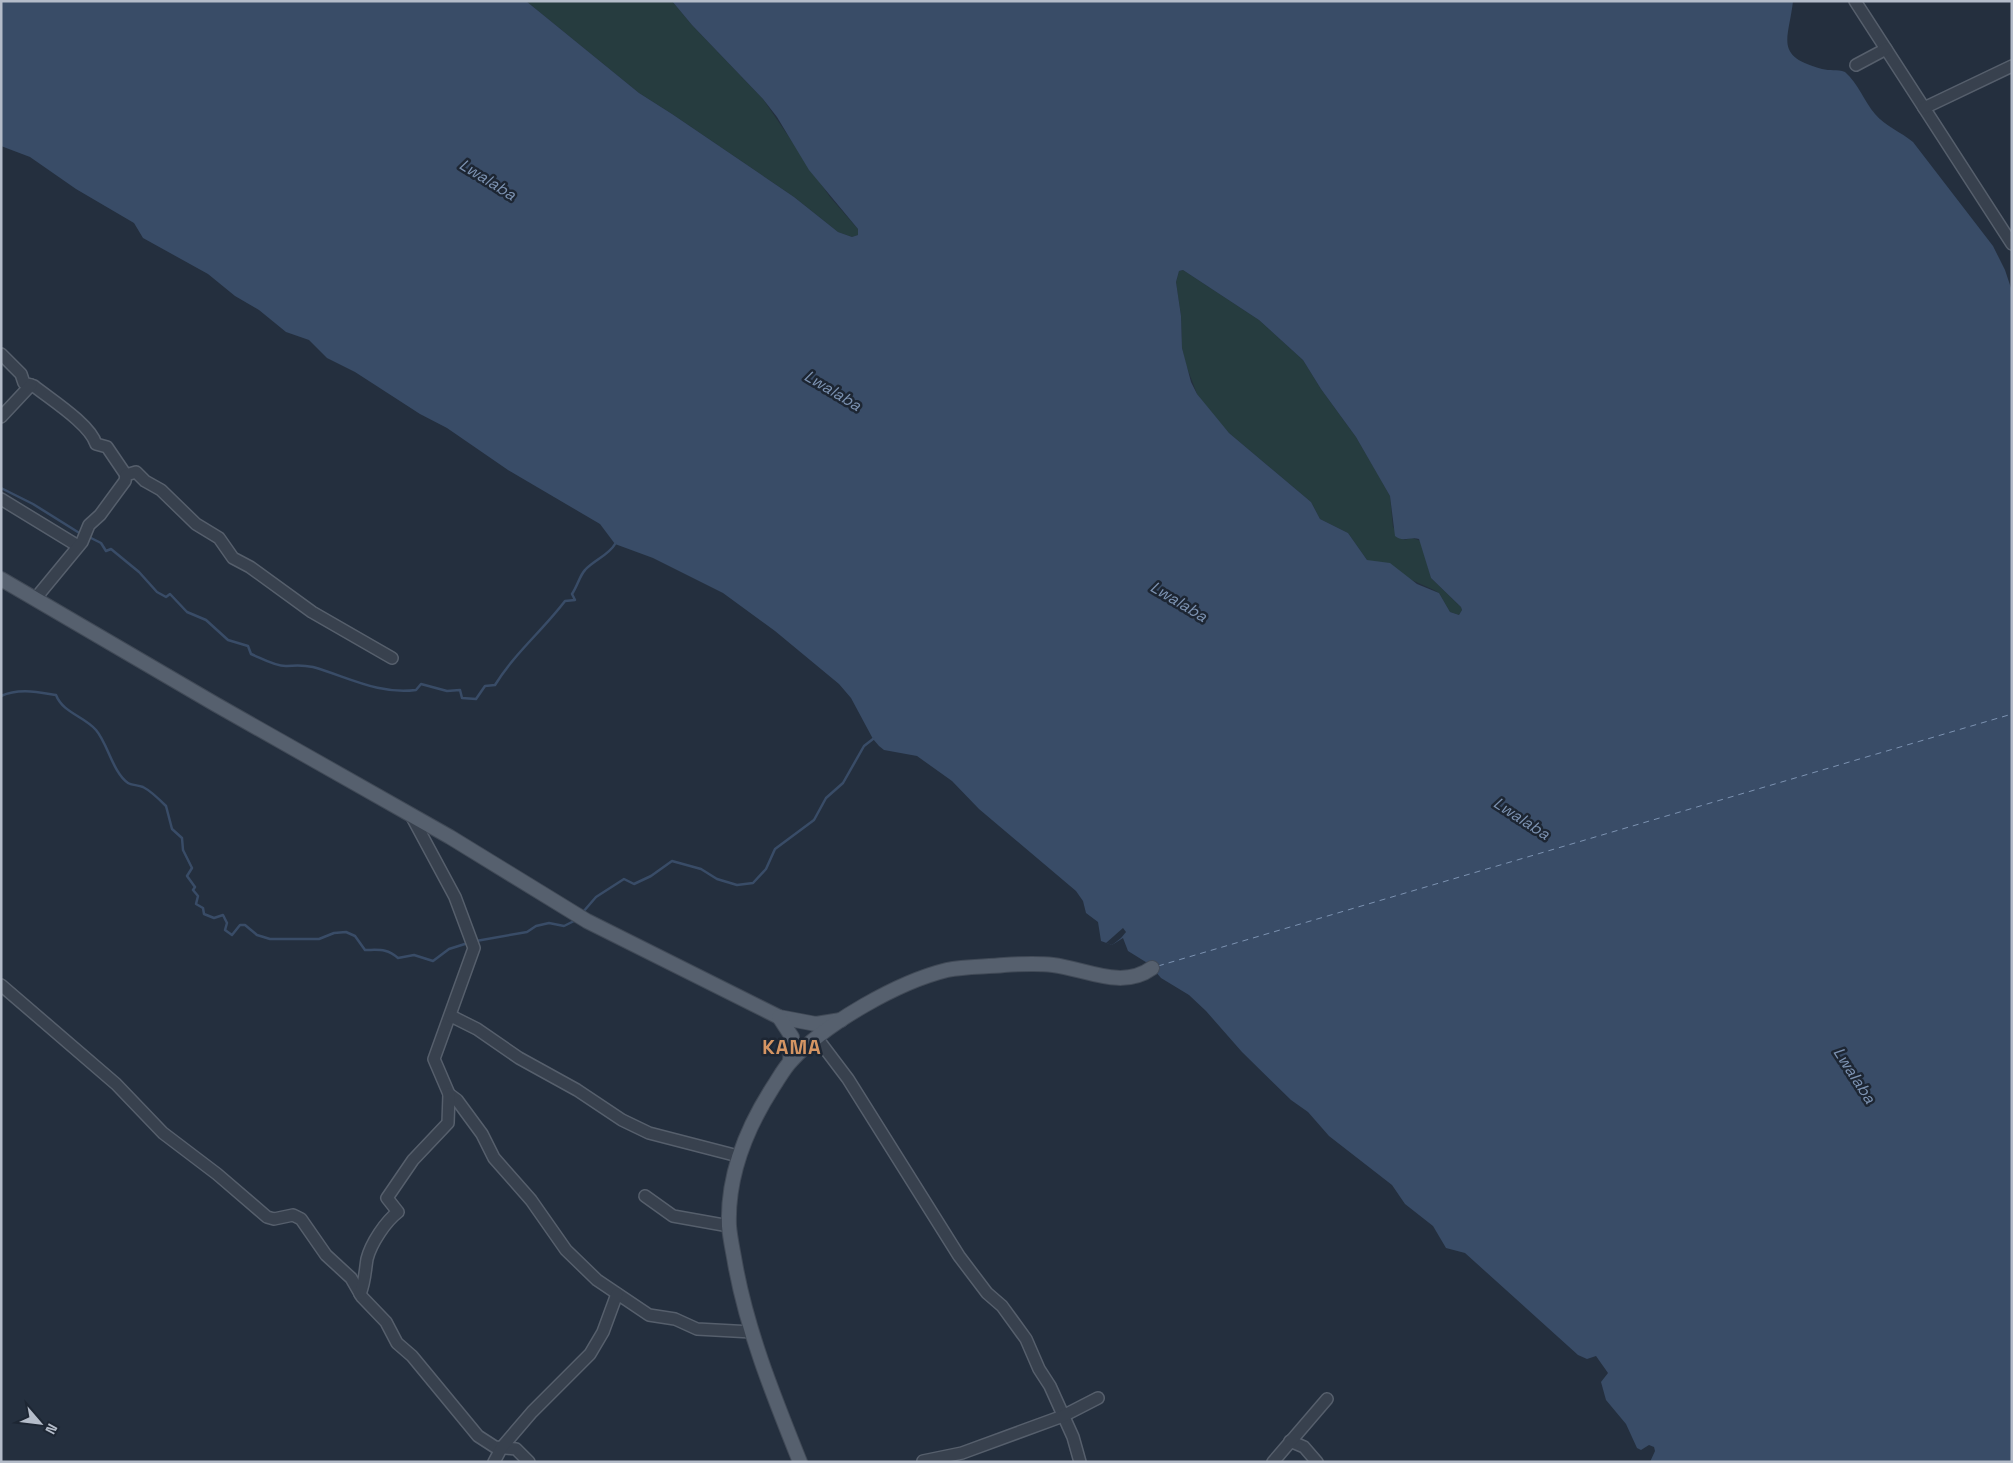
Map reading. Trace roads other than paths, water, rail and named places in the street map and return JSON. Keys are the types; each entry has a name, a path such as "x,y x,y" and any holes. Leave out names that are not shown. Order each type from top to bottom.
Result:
{"main road":[{"path":"1,580 412,817 450,837 581,918 780,1017 816,1024 841,1020"},
{"path":"800,1462 752,1332 741,1296 729,1226 732,1182 738,1156 754,1117 790,1061 841,1020 910,982 948,969 1022,964 1053,965 1104,978 1138,975 1152,968"},
{"path":"780,1017 792,1038 790,1061"}],"street":[{"path":"1855,1 2012,244"},
{"path":"1856,65 1886,49"},
{"path":"1924,108 2012,66"},
{"path":"1,354 21,374 24,383 31,385 82,425 94,436 96,444 107,447 126,474 125,481 100,515 89,525 78,546 35,599"},
{"path":"1,417 31,385"},
{"path":"126,474 138,472 145,481 161,490 196,524 220,538 233,558 250,567 312,612 392,658"},
{"path":"1,499 78,546"},
{"path":"360,1294 369,1254 389,1219 398,1211 387,1198 413,1160 448,1124 449,1094 434,1059 474,948 455,897 412,817"},
{"path":"1,985 116,1084 164,1133 217,1174 260,1211 274,1219 293,1215 301,1219 326,1255 351,1278 360,1294 386,1322 397,1343 412,1356 478,1436 495,1447 516,1449 529,1462"},
{"path":"451,1016 490,1038 519,1058 577,1090 622,1120 649,1133 738,1156"},
{"path":"817,1038 848,1079 959,1256 987,1293 1002,1306 1026,1339 1076,1445 1080,1462"},
{"path":"449,1094 457,1100 482,1134 494,1158 531,1200 566,1250 597,1280 649,1316 676,1319 697,1329 752,1332"},
{"path":"645,1196 673,1216 729,1226"},
{"path":"494,1462 502,1447 537,1407 590,1354 599,1339 617,1294"},
{"path":"923,1461 962,1453 1063,1416 1098,1398"},
{"path":"1273,1462 1327,1399"},
{"path":"1290,1441 1301,1445 1317,1462"}],"water":[{"name":"Lwalaba","path":"1,1 526,1 639,93 794,197 838,232 852,237 858,235 858,229 809,170 777,117 763,99 692,25 672,1 1793,1 1787,36 1790,52 1807,64 1822,69 1845,72 1854,81 1871,109 1879,118 1913,142 1993,246 2005,270 2012,291 2012,1462 1650,1462 1655,1451 1654,1447 1649,1445 1641,1450 1637,1448 1626,1424 1606,1400 1601,1382 1608,1373 1596,1356 1587,1359 1578,1355 1465,1253 1446,1248 1433,1226 1405,1204 1392,1185 1329,1136 1308,1112 1291,1100 1242,1052 1206,1011 1189,995 1161,978 1149,964 1128,951 1123,938 1112,945 1101,941 1098,922 1086,913 1083,901 1076,891 979,809 952,781 917,756 884,750 879,746 873,739 851,698 839,684 775,631 723,593 653,558 615,544 600,524 508,470 447,428 420,414 355,372 327,358 309,340 286,332 259,310 235,296 208,274 143,238 134,223 76,189 30,157 1,146","holes":["1183,270 1259,320 1303,360 1321,389 1356,437 1390,496 1395,536 1401,539 1419,539 1431,578 1461,607 1462,610 1459,615 1450,612 1439,593 1417,584 1390,563 1367,560 1348,533 1320,519 1311,502 1229,433 1197,394 1191,382 1182,348 1181,316 1176,282 1179,271"]}],"waterway":[{"path":"1,488 33,504 81,534"},
{"path":"89,537 101,543 106,551 111,549 139,572 157,592 166,597 170,594 187,612 206,620 228,640 248,646 251,654 269,662 283,666 300,665 313,667 376,688 402,691 416,690 421,684 447,691 460,690 462,698 476,699 485,686 495,685 511,663 565,601 575,600 572,594 583,572 615,544"},
{"path":"1,696 21,691 56,695 64,706 96,730 114,766 123,778 129,784 146,788 166,806 172,829 182,838 183,850 192,868 187,876 195,887 193,890 198,896 196,904 203,908 204,914 214,918 223,915 227,923 225,930 232,935 240,925 245,925 257,935 270,939 319,939 334,933 346,932 355,936 365,950 386,951 398,958 414,955 433,961 449,949 468,943"},
{"path":"583,912 596,897 624,879 634,884 651,876 672,861 701,869 717,879 737,885 753,883 766,869 775,849 814,820 826,798 843,783 864,746 873,739"},
{"path":"476,941 527,932 536,926 549,923 564,926 576,920"}],"district":[{"name":"KAMA","path":"792,1047"}]}
